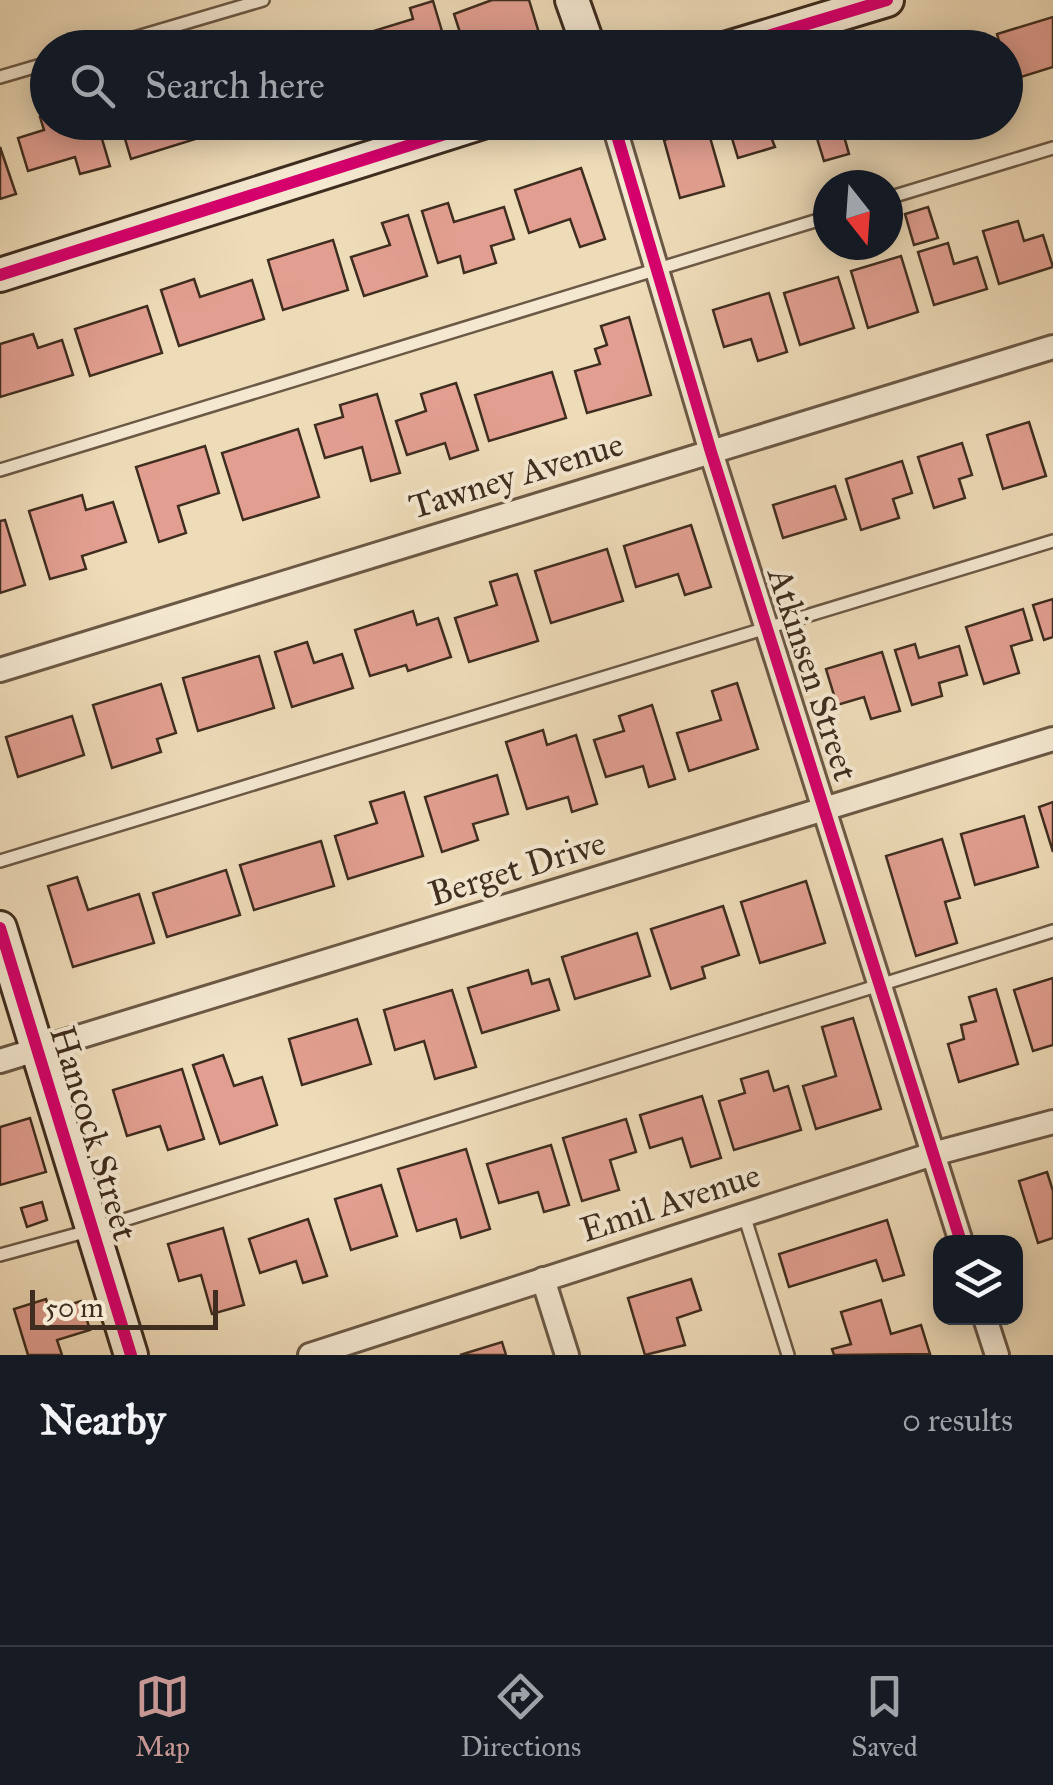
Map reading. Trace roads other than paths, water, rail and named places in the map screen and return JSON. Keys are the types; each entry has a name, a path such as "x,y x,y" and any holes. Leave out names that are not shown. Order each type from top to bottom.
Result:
{"street":[{"path":"572,0 583,30"},
{"path":"788,30 887,0"},
{"path":"0,275 426,140"},
{"name":"Atkinsen Street","path":"618,140 711,452 959,1235"},
{"name":"Tawney Avenue","path":"0,670 1053,347"},
{"name":"Berget Drive","path":"0,1061 1053,739"},
{"name":"Hancock Street","path":"0,928 130,1355"},
{"name":"Emil Avenue","path":"310,1355 355,1348 544,1279 933,1154 1053,1122"},
{"path":"544,1279 568,1355"},
{"path":"987,1325 996,1355"}],"lane":[{"path":"161,30 263,0"},
{"path":"0,77 30,68"},
{"path":"903,193 1053,148"},
{"path":"0,470 813,222"},
{"path":"0,861 768,631 1053,541"},
{"path":"0,1255 92,1230 1053,931"},
{"path":"744,1215 788,1355"}]}
